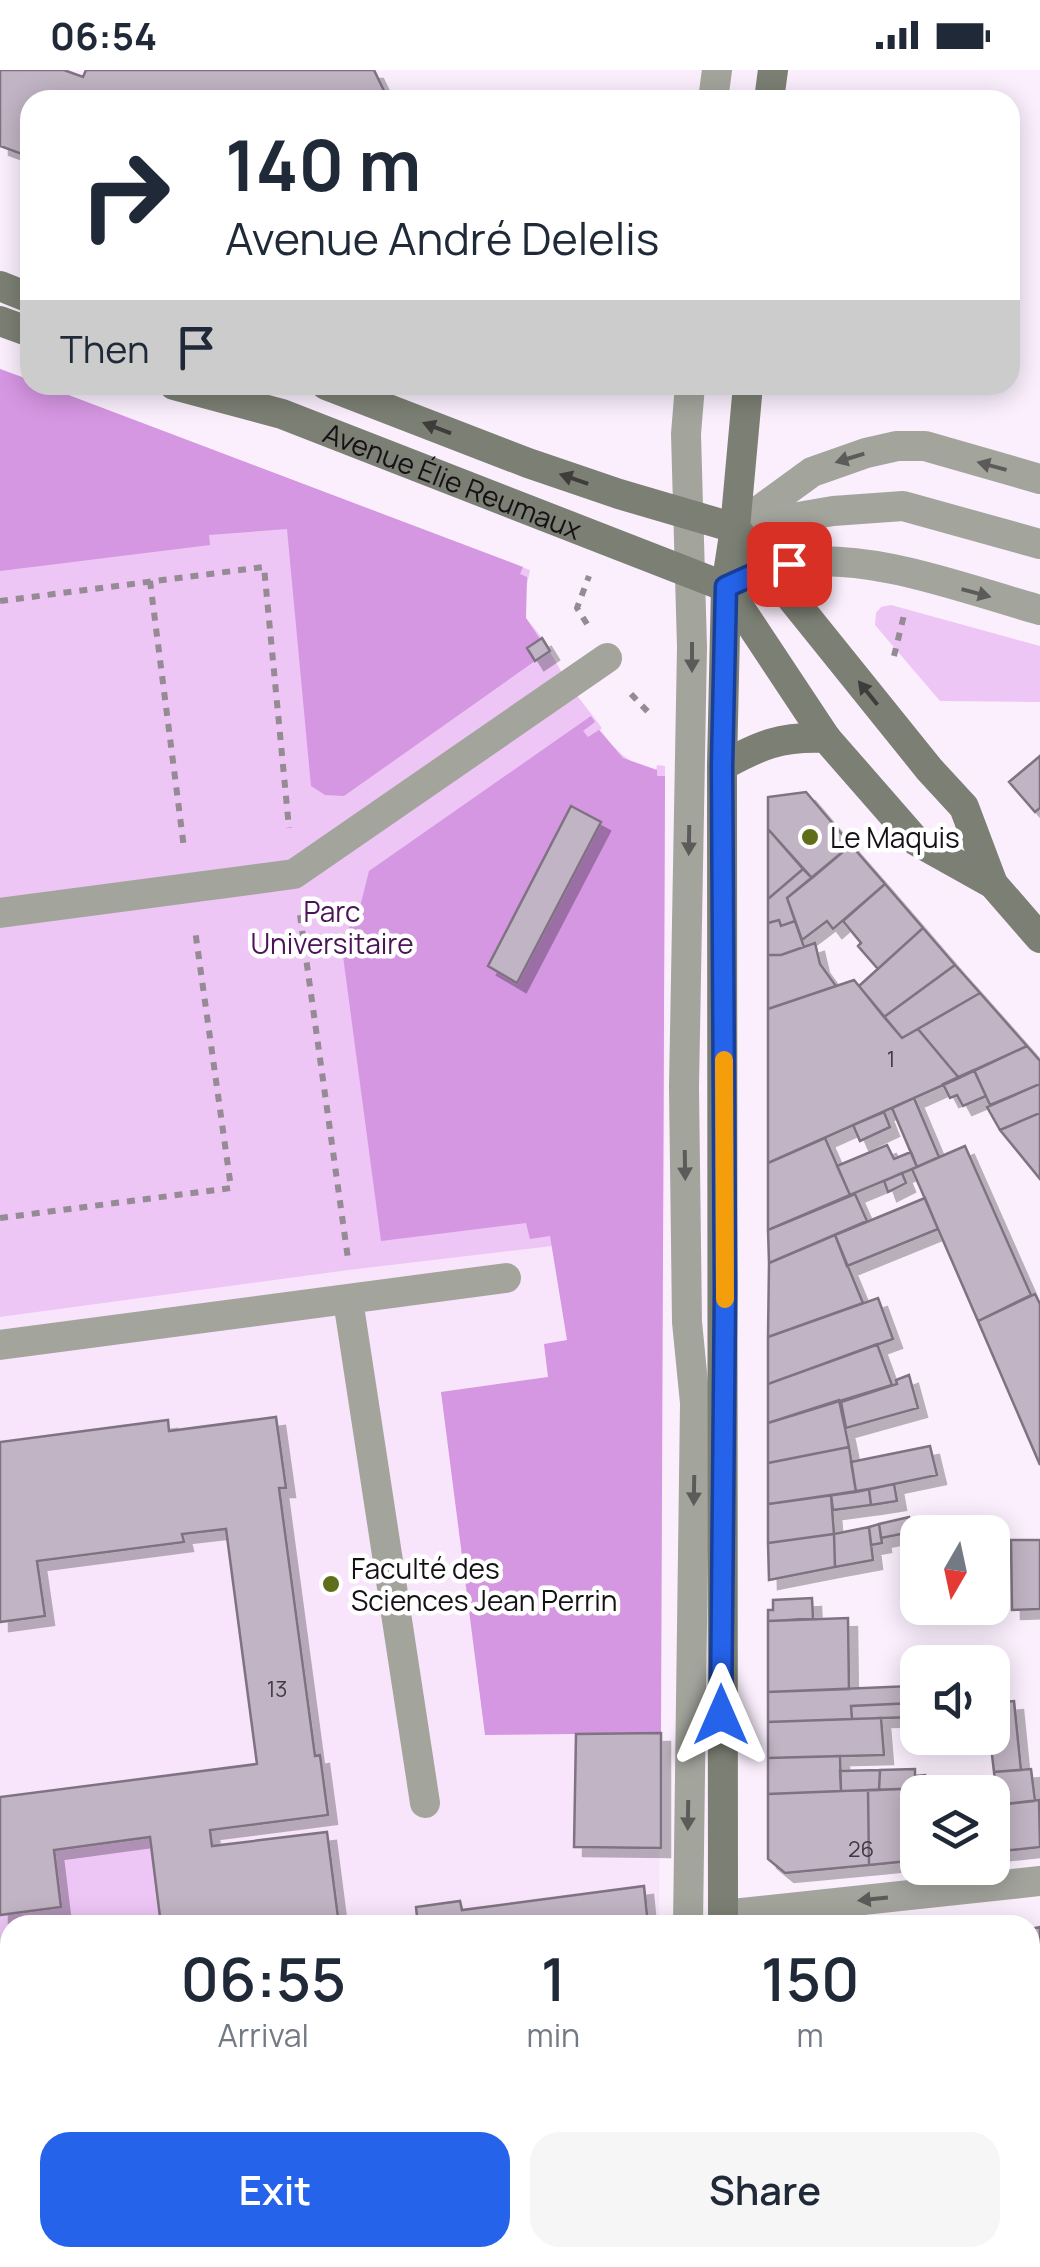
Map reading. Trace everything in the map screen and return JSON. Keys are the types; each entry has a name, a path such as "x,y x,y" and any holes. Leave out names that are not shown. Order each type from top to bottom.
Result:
{"main road":[{"name":"Avenue Élie Reumaux","path":"211,395 282,414 726,587"},
{"name":"Avenue Élie Reumaux","path":"352,395 528,463 736,528"},
{"path":"723,1915 722,766 726,587 736,528 747,395"},
{"path":"736,528 929,769 964,807 993,884"},
{"path":"726,587 826,738 916,842 993,884 1040,938"},
{"path":"722,766 764,743 796,737 826,738"}],"street":[{"path":"688,1915 695,1403 688,1322 684,1087 691,743 686,434 689,395"},
{"path":"736,528 812,472 898,446 924,446 1040,479"},
{"path":"736,528 833,511 903,506 1040,544"},
{"path":"726,587 768,568 820,561 852,563 1040,610"},
{"path":"0,913 294,874 607,658"},
{"path":"0,1345 506,1278"},
{"path":"348,1300 425,1802"},
{"path":"765,1915 1040,1882"}],"path":[{"path":"0,1218 231,1188 150,581"}],"shaded area":[{"path":"0,369 20,376 20,395 68,395 523,567 520,574 527,577 526,618 540,639 527,648 535,661 344,796 325,795 311,786 287,529 209,535 210,545 0,571"},
{"path":"591,716 595,722 583,731 588,737 599,730 623,758 657,770 657,776 665,776 661,1733 485,1735 441,1392 548,1377 544,1344 567,1340 550,1236 530,1239 526,1223 381,1241 341,941 359,911 369,871"},
{"name":"Faculté des Sciences Jean Perrin","path":"663,1233 659,1915 0,1915 0,1317"}],"green space":[{"name":"Parc Universitaire","path":"0,369 20,376 20,395 68,395 530,570 526,618 569,685 600,730 624,756 646,768 656,770 657,765 665,766 663,1233 0,1317"},
{"path":"891,605 1040,646 1040,702 940,701 875,625 876,613"},
{"path":"150,1837 160,1915 0,1915 54,1850"}],"building":[{"path":"0,70 64,70 83,77 86,70 374,70 384,90 20,90 20,153 0,146"},
{"path":"542,638 550,651 535,661 527,648"},
{"path":"1040,756 1040,808 1035,812 1009,782"},
{"name":"Le Maquis","path":"806,792 851,845 812,878 768,829 768,797"},
{"path":"571,806 601,822 517,983 488,966"},
{"path":"768,829 803,869 768,899"},
{"path":"851,845 885,884 833,929 827,921 802,940 787,898"},
{"path":"803,869 812,878 787,898 795,921 781,926 779,920 768,923 768,899"},
{"path":"885,884 923,928 878,969 843,921"},
{"path":"779,920 781,926 795,921 804,947 768,955 768,923"},
{"path":"923,928 955,965 884,1017 859,986"},
{"path":"815,943 820,964 836,986 768,1009 768,955 781,955"},
{"path":"955,965 980,993 902,1038 884,1017"},
{"path":"854,980 902,1038 918,1029 959,1078 768,1163 768,1009"},
{"path":"980,993 1027,1046 959,1078 918,1029"},
{"path":"1027,1046 1040,1061 1040,1084 990,1105 974,1070"},
{"path":"974,1070 986,1096 963,1106 957,1095 950,1098 943,1084"},
{"path":"1040,1084 1040,1113 1000,1130 987,1107"},
{"path":"914,1098 939,1157 917,1167 892,1108"},
{"path":"884,1112 890,1127 860,1141 853,1125"},
{"path":"1040,1113 1040,1179 1000,1130"},
{"path":"825,1138 850,1195 768,1230 768,1163"},
{"path":"887,1145 894,1159 911,1152 917,1167 850,1195 837,1166"},
{"path":"965,1146 1031,1295 978,1321 912,1169"},
{"path":"902,1173 906,1183 888,1192 884,1181"},
{"path":"855,1194 867,1221 769,1263 768,1230"},
{"path":"925,1198 938,1229 847,1266 835,1235"},
{"path":"835,1235 863,1303 768,1337 769,1263"},
{"path":"1035,1294 1040,1304 1040,1465 978,1321"},
{"path":"878,1298 893,1339 768,1384 768,1337"},
{"path":"877,1344 892,1385 768,1423 768,1384"},
{"path":"909,1375 918,1408 846,1428 841,1402 897,1384 896,1380"},
{"path":"839,1400 849,1447 768,1463 768,1423"},
{"name":"Faculté des Sciences Jean Perrin","path":"276,1417 286,1488 279,1488 315,1756 320,1755 328,1815 210,1830 212,1846 327,1832 338,1915 160,1915 150,1837 54,1850 61,1907 0,1915 0,1797 257,1764 226,1529 182,1534 184,1542 37,1561 45,1616 0,1622 0,1442 168,1420 169,1431"},
{"path":"930,1446 937,1475 856,1492 851,1462"},
{"path":"849,1447 856,1492 768,1504 768,1463"},
{"path":"894,1484 897,1501 871,1505 869,1489"},
{"path":"869,1489 871,1505 833,1510 831,1495"},
{"path":"831,1495 834,1534 768,1543 768,1504"},
{"path":"900,1519 900,1534 881,1538 879,1524"},
{"path":"879,1524 882,1543 871,1545 869,1527"},
{"path":"869,1527 873,1560 835,1567 834,1534"},
{"path":"834,1534 835,1567 769,1580 768,1543"},
{"path":"1011,1540 1040,1540 1040,1609 1012,1610"},
{"path":"812,1598 813,1619 768,1621 773,1600"},
{"path":"848,1618 849,1689 768,1692 768,1621"},
{"path":"900,1686 900,1704 851,1706 852,1719 768,1722 768,1692"},
{"path":"1010,1701 1014,1701 1021,1770 994,1772 992,1755 1010,1755"},
{"path":"900,1704 900,1717 852,1719 851,1706"},
{"path":"881,1718 884,1755 768,1758 768,1722"},
{"path":"661,1733 661,1848 574,1847 576,1734"},
{"path":"840,1756 841,1791 768,1794 768,1758"},
{"path":"915,1769 915,1775 900,1775 900,1789 879,1790 880,1770"},
{"path":"1031,1769 1035,1801 1010,1804 1010,1775 994,1772"},
{"path":"880,1770 879,1790 841,1791 840,1771"},
{"path":"900,1789 900,1862 869,1865 868,1790"},
{"path":"868,1790 869,1865 785,1873 768,1859 768,1794"},
{"path":"1039,1800 1040,1847 1010,1850 1010,1803"},
{"path":"644,1886 647,1915 417,1915 416,1907 460,1901 462,1910"}],"slow traffic":[{"path":"724,1060 725,1299"}],"place":[{"name":"Le Maquis","path":"810,837"},
{"name":"Faculté des Sciences Jean Perrin","path":"331,1584"}],"route":[{"path":"721,1715 725,1290 722,766 726,587 768,568 789,564"}]}
